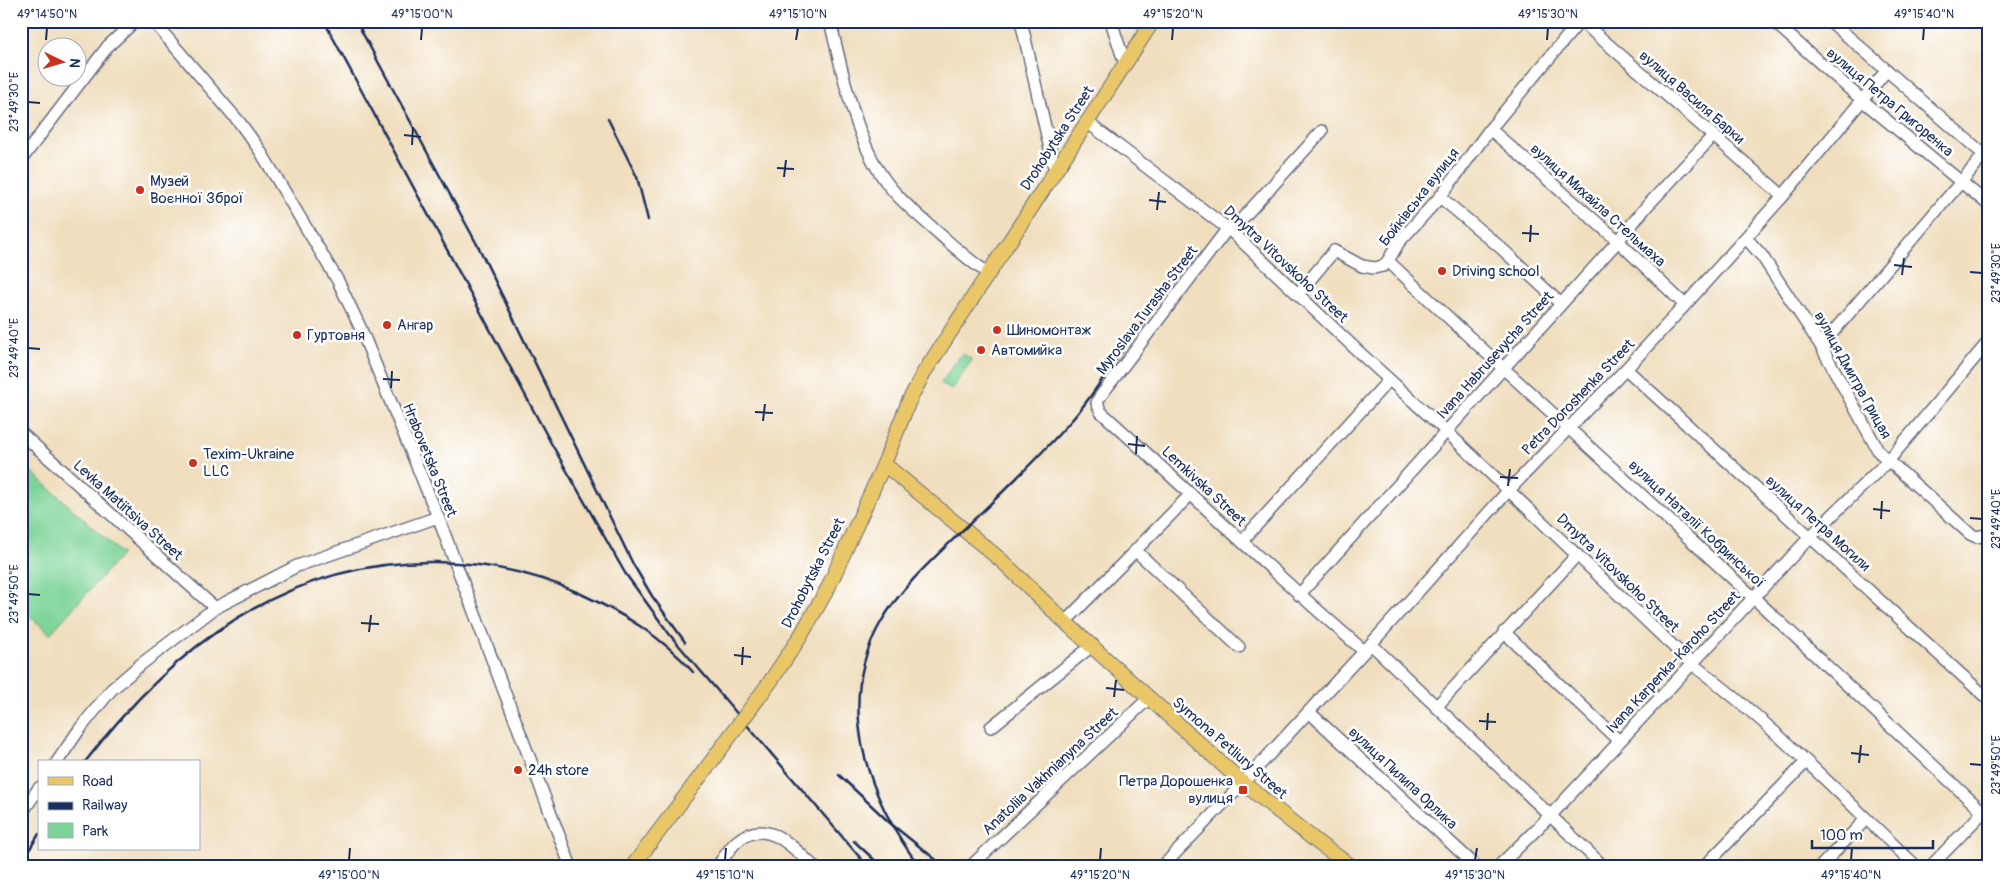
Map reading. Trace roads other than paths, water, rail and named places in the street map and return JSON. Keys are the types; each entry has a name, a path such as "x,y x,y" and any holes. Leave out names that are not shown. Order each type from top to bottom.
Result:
{"main road":[{"name":"Drohobytska Street","path":"632,867 770,682 814,613 884,464 909,401 923,374 1153,21"},
{"name":"Symona Petliury Street","path":"884,464 1002,561 1065,622 1093,645 1243,783 1321,845 1353,867"}],"street":[{"path":"21,160 108,46 135,21"},
{"name":"Hrabovetska Street","path":"153,21 240,123 259,149 338,281 360,327 438,517 571,867"},
{"path":"830,21 850,103 871,156 883,178 901,200 972,262 988,273"},
{"path":"1021,21 1055,171"},
{"path":"1111,21 1125,64"},
{"name":"Бойківська вулиця","path":"1298,294 1334,250 1362,266 1374,268 1383,266 1399,242 1440,197 1490,129 1581,21"},
{"name":"вулиця Василя Барки","path":"1581,21 1783,196"},
{"name":"вулиця Петра Григоренка","path":"1773,21 1862,100 1989,205"},
{"path":"1821,346 1961,181 1986,157 1830,21"},
{"name":"Petra Doroshenka Street","path":"1162,867 1243,783 1509,490 1626,368 1746,238 1887,70"},
{"name":"Dmytra Vitovskoho Street","path":"1087,122 1229,229 1509,490 1692,664 1726,690 1806,762 1917,867"},
{"name":"вулиця Михайла Стельмаха","path":"1490,129 1618,241 1685,305"},
{"name":"Myroslava Turasha Street","path":"1101,412 1097,403 1099,398 1229,229 1322,131"},
{"name":"Ivana Habrusevycha Street","path":"1299,595 1618,241 1647,206 1714,135"},
{"path":"1440,197 1501,248 1561,304"},
{"name":"вулиця Дмитра Грицая","path":"1746,238 1762,256 1821,346 1879,452 1970,534 1977,537 1989,534"},
{"name":"вулиця Наталії Кобринської","path":"1388,261 1986,809"},
{"name":"Ivana Karpenka-Karoho Street","path":"1498,867 1551,815 1812,536 1888,461 1989,341"},
{"name":"вулиця Петра Могили","path":"1626,368 1812,536 1989,700"},
{"name":"Lemkivska Street","path":"1242,541 1389,380"},
{"name":"Lemkivska Street","path":"1101,412 1299,595 1367,648 1436,707 1604,867"},
{"name":"Levka Matiitsiva Street","path":"21,433 215,608"},
{"path":"1065,622 1191,494"},
{"path":"58,760 79,730 111,690 140,665 215,608 297,566 438,517"},
{"path":"1136,551 1239,647"},
{"path":"1436,707 1577,555"},
{"path":"1504,632 1619,741"},
{"path":"991,728 1093,645"},
{"name":"Anatoliia Vakhnianyna Street","path":"971,866 1149,698"},
{"name":"вулиця Пилипа Орлика","path":"1308,712 1477,867"},
{"path":"1704,867 1806,762"},
{"path":"21,814 38,789"},
{"path":"1930,867 1986,809"},
{"path":"1820,867 1866,820"},
{"path":"717,867 735,844 752,832 760,831 768,832 790,843 814,867"}],"railway":[{"path":"324,21 551,443 625,573 670,635 868,867"},
{"path":"356,21 479,248 633,564 652,596 685,642"},
{"path":"608,119 637,177 648,220"},
{"path":"920,867 901,840 885,811 872,780 863,749 859,717 860,685 867,653 881,622 909,584 1031,463 1080,410 1178,272"},
{"path":"87,760 119,720 156,682 195,648 237,618 282,594 330,576 381,565 436,562 473,564 509,570 544,579 579,593 626,617 655,636 693,672"},
{"path":"839,775 890,823 945,867"},
{"path":"23,867 29,850 38,836"},
{"path":"854,841 882,867"}],"place":[{"name":"Музей Воєнної Зброї","path":"140,190"},
{"name":"Driving school","path":"1442,271"},
{"name":"Ангар","path":"387,325"},
{"name":"Шиномонтаж","path":"997,330"},
{"name":"Гуртовня","path":"297,335"},
{"name":"Автомийка","path":"981,350"},
{"name":"Texim-Ukraine LLC","path":"193,463"},
{"name":"24h store","path":"518,770"},
{"name":"Петра Дорошенка вулиця","path":"1243,790"}]}
